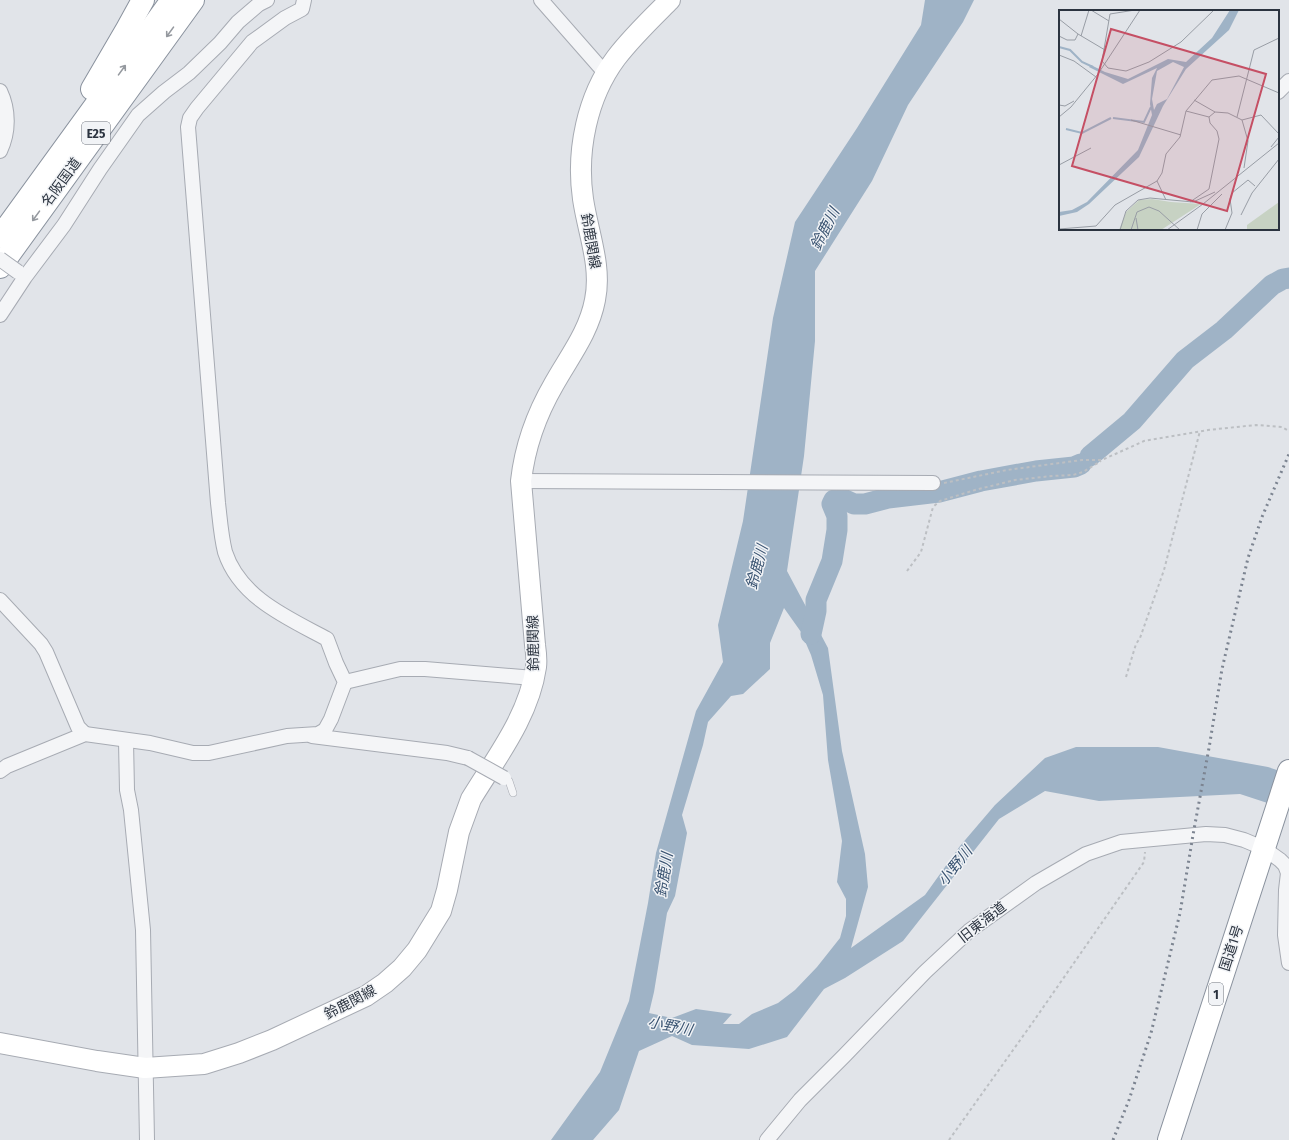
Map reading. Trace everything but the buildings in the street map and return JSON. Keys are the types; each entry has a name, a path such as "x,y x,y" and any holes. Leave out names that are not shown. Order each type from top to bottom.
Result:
{"highway":[{"path":"31,194 128,29 142,0"},
{"name":"名阪国道","path":"0,237 172,0"},
{"name":"名阪国道","path":"15,272 193,0"},
{"name":"国道1号","path":"1169,1140 1289,771"}],"main road":[{"name":"鈴鹿関線","path":"0,1042 97,1061 145,1068 204,1064 266,1042 366,996 402,968 418,950 441,910 447,890 459,832 466,810 471,799 520,719 534,678 536,665 535,645 521,481 526,448 538,415 554,383 583,335 595,300 597,265 583,199 581,176 582,150 586,126 592,104 606,74 616,58 636,34 670,0"}],"street":[{"path":"0,315 15,272 64,225 100,169 138,115 164,92 189,73 220,43 238,22 259,4 267,0"},
{"path":"0,771 7,766 85,734 150,743 193,753 208,753 287,736 318,734 325,730 332,719 345,682 327,639 271,609 250,592 236,576 225,552 221,535 218,503 188,127 190,118 197,108 252,42 285,18 302,9 304,0"},
{"path":"541,0 606,74"},
{"path":"1279,91 1289,81"},
{"path":"0,91 4,100 7,119 6,132 0,151"},
{"path":"0,259 15,272"},
{"path":"521,481 934,483"},
{"path":"0,600 41,644 46,652 78,727 85,734"},
{"path":"345,682 400,670 425,669 534,678"},
{"path":"308,734 315,737 424,750 468,758 504,778"},
{"path":"126,740 127,790 131,810 143,930 147,1140"},
{"name":"旧東海道","path":"767,1140 800,1100 925,972 969,931 1036,883 1086,854 1121,842 1206,834 1225,835 1244,840 1266,840 1285,865 1288,873 1285,935 1289,963"}],"lane":[{"path":"504,778 509,781 512,793"}],"path":[{"path":"907,571 921,552 933,507 940,502 975,490 1015,480 1073,475 1083,472 1102,460 1144,441 1256,425 1282,427 1289,431"},
{"path":"1126,677 1136,644 1140,638 1164,570 1200,432"},
{"path":"934,483 942,484 1006,470 1082,460 1102,460"},
{"path":"949,1140 1144,862 1146,847 1145,839"}],"water":[{"path":"925,0 974,0 963,22 908,105 872,181 815,271 815,341 804,456 787,571 828,648 842,751 865,854 868,887 851,948 925,895 960,846 995,805 1045,758 1076,747 1158,747 1268,767 1289,774 1289,810 1240,794 1099,801 1045,791 999,819 903,941 845,978 824,989 787,1037 749,1049 692,1045 672,1036 639,1051 619,1110 593,1140 551,1140 600,1072 629,1001 656,853 696,711 723,662 718,625 743,521 773,318 795,222 857,128 921,25","holes":["784,608 801,632 811,655 823,695 828,760 842,841 837,882 846,899 846,916 840,938 817,967 795,990 778,1003 752,1014 739,1024 723,1024 732,1014 696,1009 672,1018 649,1013 654,992 667,913 675,896 687,833 682,815 703,745 708,722 731,696 743,694 770,669 770,643"]}],"waterway":[{"path":"1090,456 1132,421 1185,360 1224,330 1272,285 1283,279 1289,278"},
{"path":"811,634 816,611 816,600 832,561 837,530 837,516 832,504 834,500 841,498 854,504 865,504 888,498 939,492 981,481 1036,471 1074,467 1081,464"}],"railway":[{"path":"1113,1140 1129,1100 1151,1033 1180,913 1222,669 1248,558 1262,517 1289,454"}],"water label":[{"name":"鈴鹿川","path":"825,229"},
{"name":"鈴鹿川","path":"757,567"},
{"name":"小野川","path":"955,866"},
{"name":"鈴鹿川","path":"664,875"},
{"name":"小野川","path":"670,1026"}]}
